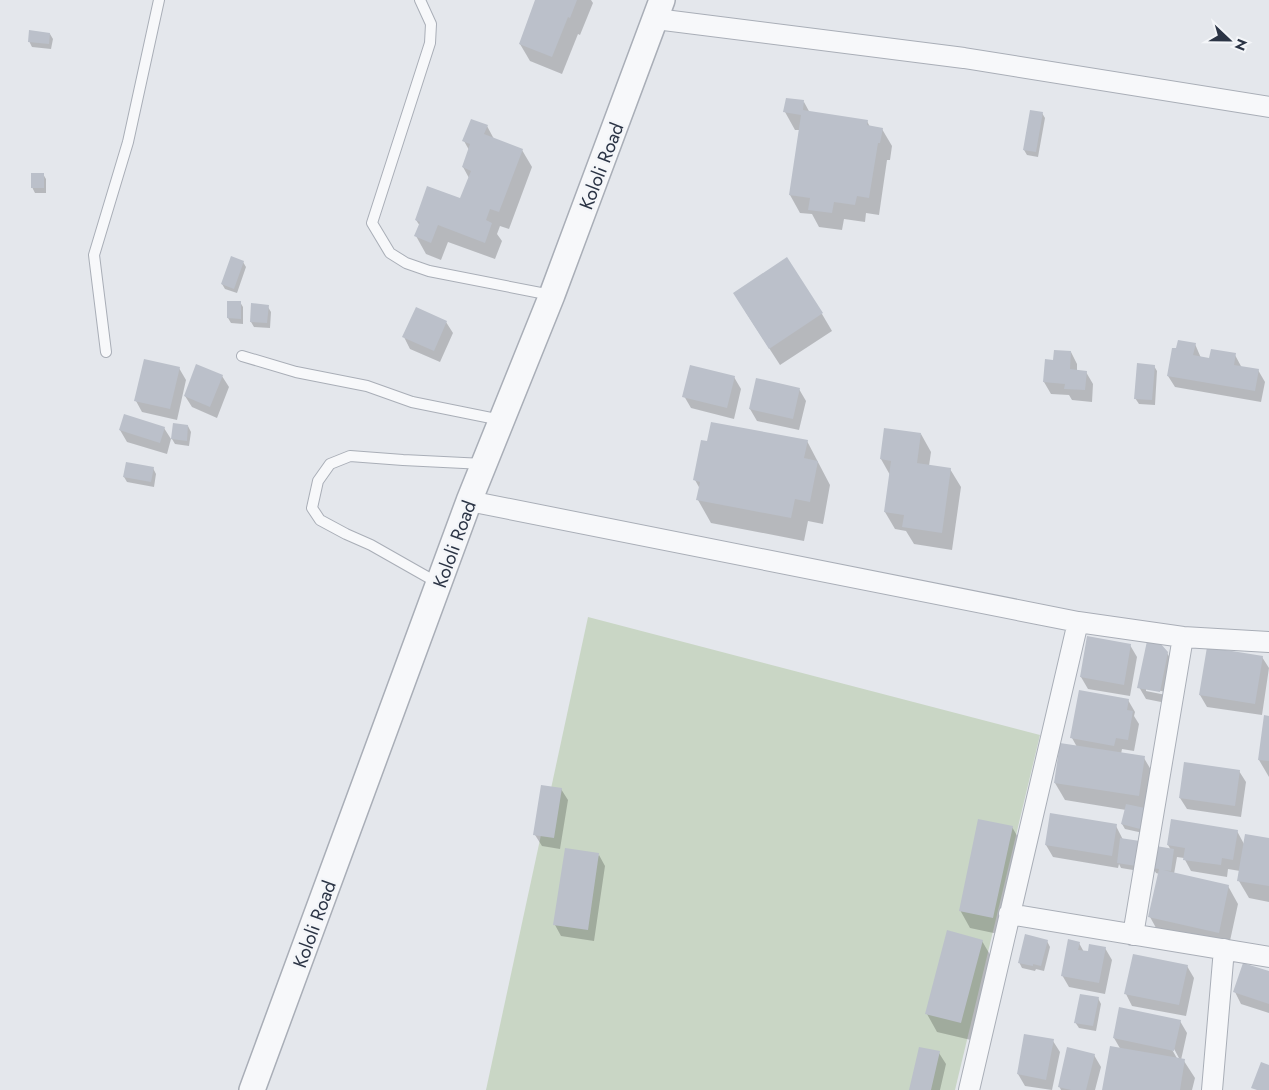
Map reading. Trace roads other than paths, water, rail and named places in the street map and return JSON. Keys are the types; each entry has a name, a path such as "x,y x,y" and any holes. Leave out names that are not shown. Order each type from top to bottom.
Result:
{"street":[{"name":"Kololi Road","path":"252,1090 469,501 552,295 659,9"},
{"path":"659,9 1269,107"},
{"path":"469,501 1078,622 1183,637 1269,642"},
{"path":"969,1090 1078,622"},
{"path":"1133,935 1183,637"},
{"path":"1009,914 1269,957"},
{"path":"1212,1090 1224,949"}],"lane":[{"path":"106,352 94,256 128,142 159,0"},
{"path":"420,0 431,24 430,43 372,223 390,252 406,263 429,271 552,295"},
{"path":"242,356 296,372 367,386 412,402 502,420"},
{"path":"439,584 371,545 320,520 312,508 318,481 330,464 350,456 484,464"}]}
